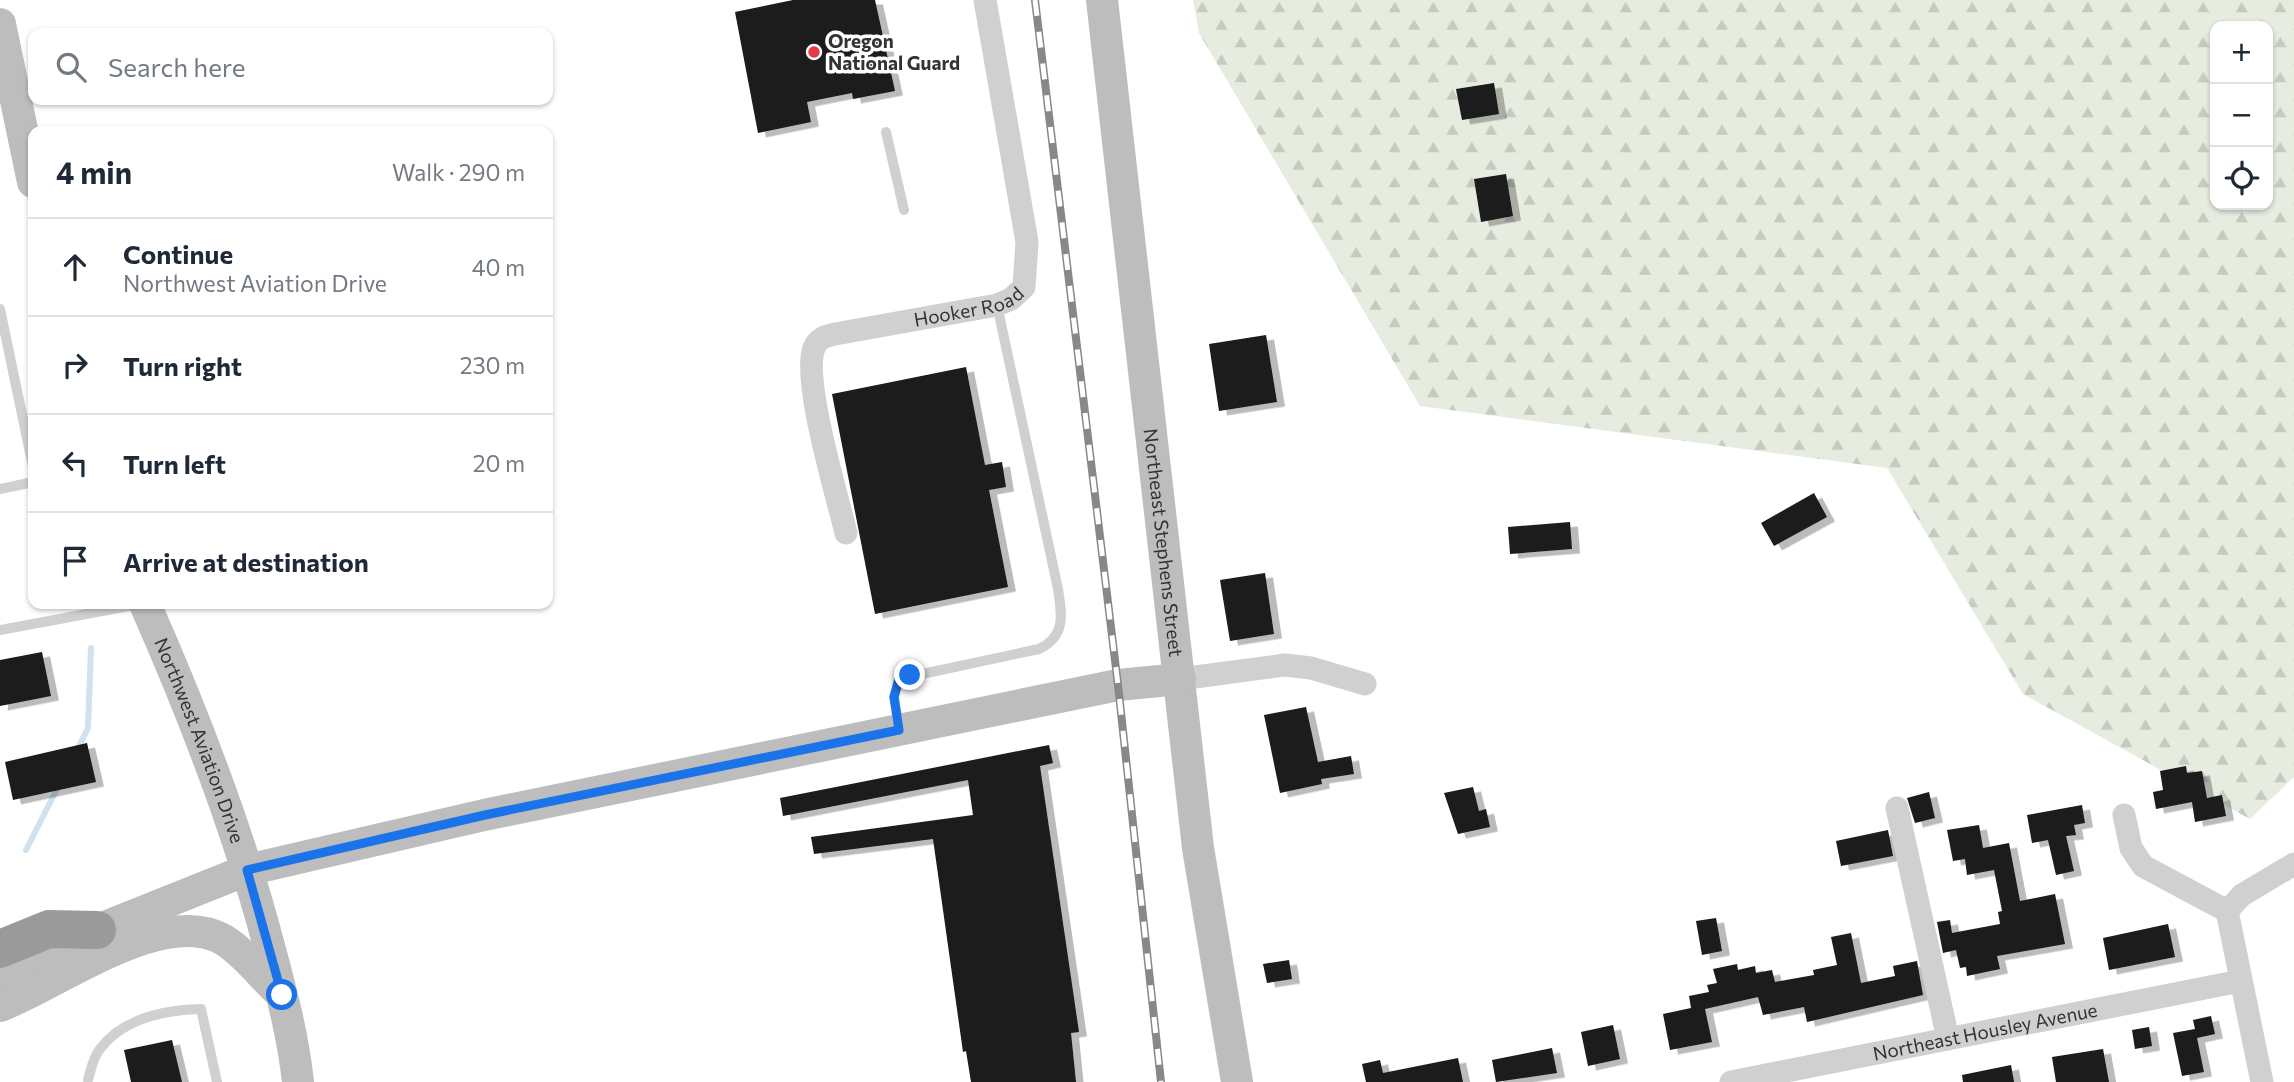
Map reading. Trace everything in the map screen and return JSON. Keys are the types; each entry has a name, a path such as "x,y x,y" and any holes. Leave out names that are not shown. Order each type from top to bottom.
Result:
{"highway":[{"path":"0,949 49,929 97,930"}],"main road":[{"name":"Northeast Stephens Street","path":"1102,0 1198,848 1237,1082"},
{"path":"0,24 28,158"},
{"name":"Northwest Aviation Drive","path":"145,609 189,704 247,870 282,995 298,1082"},
{"path":"0,981 97,930 247,870 485,815 1118,685 1180,679"},
{"path":"0,1006 128,946 183,930 222,939 253,963 282,995"}],"street":[{"name":"Hooker Road","path":"846,533 811,379 815,346 822,338 835,334 997,305 1011,299 1024,287 1027,242 985,0"},
{"path":"1180,679 1285,665 1311,668 1365,684"},
{"path":"1897,808 1948,1039"},
{"path":"2124,815 2131,848 2144,866 2227,911"},
{"path":"2227,911 2242,895 2294,864"},
{"path":"2227,911 2262,1082"},
{"name":"Northeast Housley Avenue","path":"1731,1082 2240,981"}],"lane":[{"path":"886,132 904,210"},
{"path":"899,730 894,697 899,679 1040,649 1052,643 1062,625 1058,589 997,305"},
{"path":"0,309 28,443"},
{"path":"0,489 28,483"},
{"path":"0,630 116,609"},
{"path":"86,1081 98,1051 118,1030 152,1016 176,1010 201,1009 217,1082"}],"green space":[{"path":"1193,0 2294,0 2294,777 2250,819 2023,694 1887,468 1420,406 1199,33"}],"building":[{"name":"Oregon National Guard","path":"793,0 875,0 895,91 853,99 852,93 807,102 811,122 758,133 735,12"},
{"path":"1494,83 1499,114 1462,120 1456,89"},
{"path":"1506,174 1513,216 1481,222 1474,179"},
{"path":"1266,335 1277,402 1219,411 1209,344"},
{"path":"966,367 985,465 1002,462 1006,487 989,490 1008,587 875,614 832,394"},
{"path":"1814,493 1827,517 1774,546 1761,523"},
{"path":"1570,522 1572,549 1510,554 1508,527"},
{"path":"1265,573 1274,634 1230,641 1220,580"},
{"path":"42,652 51,696 0,706 0,660"},
{"path":"1306,707 1318,762 1351,756 1354,774 1321,779 1322,784 1280,793 1264,715"},
{"path":"87,743 96,782 13,800 5,762"},
{"path":"1049,745 1053,763 1040,766 1079,1032 1071,1033 1076,1082 971,1082 966,1051 963,1052 933,839 814,854 811,837 973,815 968,780 783,816 780,798"},
{"path":"2186,766 2187,773 2202,771 2207,798 2222,795 2226,816 2195,822 2192,802 2156,809 2153,792 2163,790 2160,771"},
{"path":"1473,787 1479,811 1486,809 1490,827 1458,834 1444,793"},
{"path":"1929,792 1935,818 1915,823 1907,798"},
{"path":"2082,805 2085,823 2074,825 2076,835 2066,836 2074,871 2056,875 2048,840 2032,843 2027,815"},
{"path":"1979,825 1983,848 2009,843 2020,901 2055,894 2065,944 1997,956 2000,969 1967,976 1966,967 1960,968 1956,950 1943,953 1937,922 1950,920 1952,933 2000,924 1998,912 2002,911 1994,870 1967,875 1965,859 1953,861 1947,830"},
{"path":"1888,830 1893,856 1841,866 1836,841"},
{"path":"1716,918 1722,951 1702,955 1696,921"},
{"path":"2168,924 2175,957 2109,970 2103,938"},
{"path":"1851,933 1861,983 1895,976 1893,966 1917,961 1923,995 1807,1022 1804,1007 1763,1015 1758,997 1705,1009 1712,1042 1670,1050 1663,1014 1691,1008 1689,996 1709,992 1707,985 1717,983 1713,969 1737,964 1738,970 1755,966 1756,973 1772,970 1775,982 1814,975 1813,970 1837,965 1831,937"},
{"path":"1289,960 1292,979 1267,983 1263,964"},
{"path":"2211,1016 2215,1034 2197,1038 2204,1072 2182,1076 2173,1033 2195,1029 2193,1020"},
{"path":"1613,1025 1620,1059 1588,1066 1581,1032"},
{"path":"2149,1027 2152,1046 2135,1049 2132,1030"},
{"path":"172,1040 182,1082 131,1082 124,1050"},
{"path":"1552,1048 1557,1073 1496,1082 1492,1060"},
{"path":"2103,1049 2109,1082 2056,1082 2052,1057"},
{"path":"1458,1058 1463,1082 1366,1082 1362,1064 1380,1060 1383,1073"},
{"path":"2011,1065 2014,1082 1963,1082 1962,1075"}],"waterway":[{"path":"76,752 88,728 91,648"},
{"path":"26,850 60,783"}],"railway":[{"path":"1035,0 1118,685 1161,1082"}],"place":[{"name":"Oregon National Guard","path":"814,52"}],"route":[{"path":"282,995 247,870 485,815 899,730 895,689 899,679 910,675"}]}
